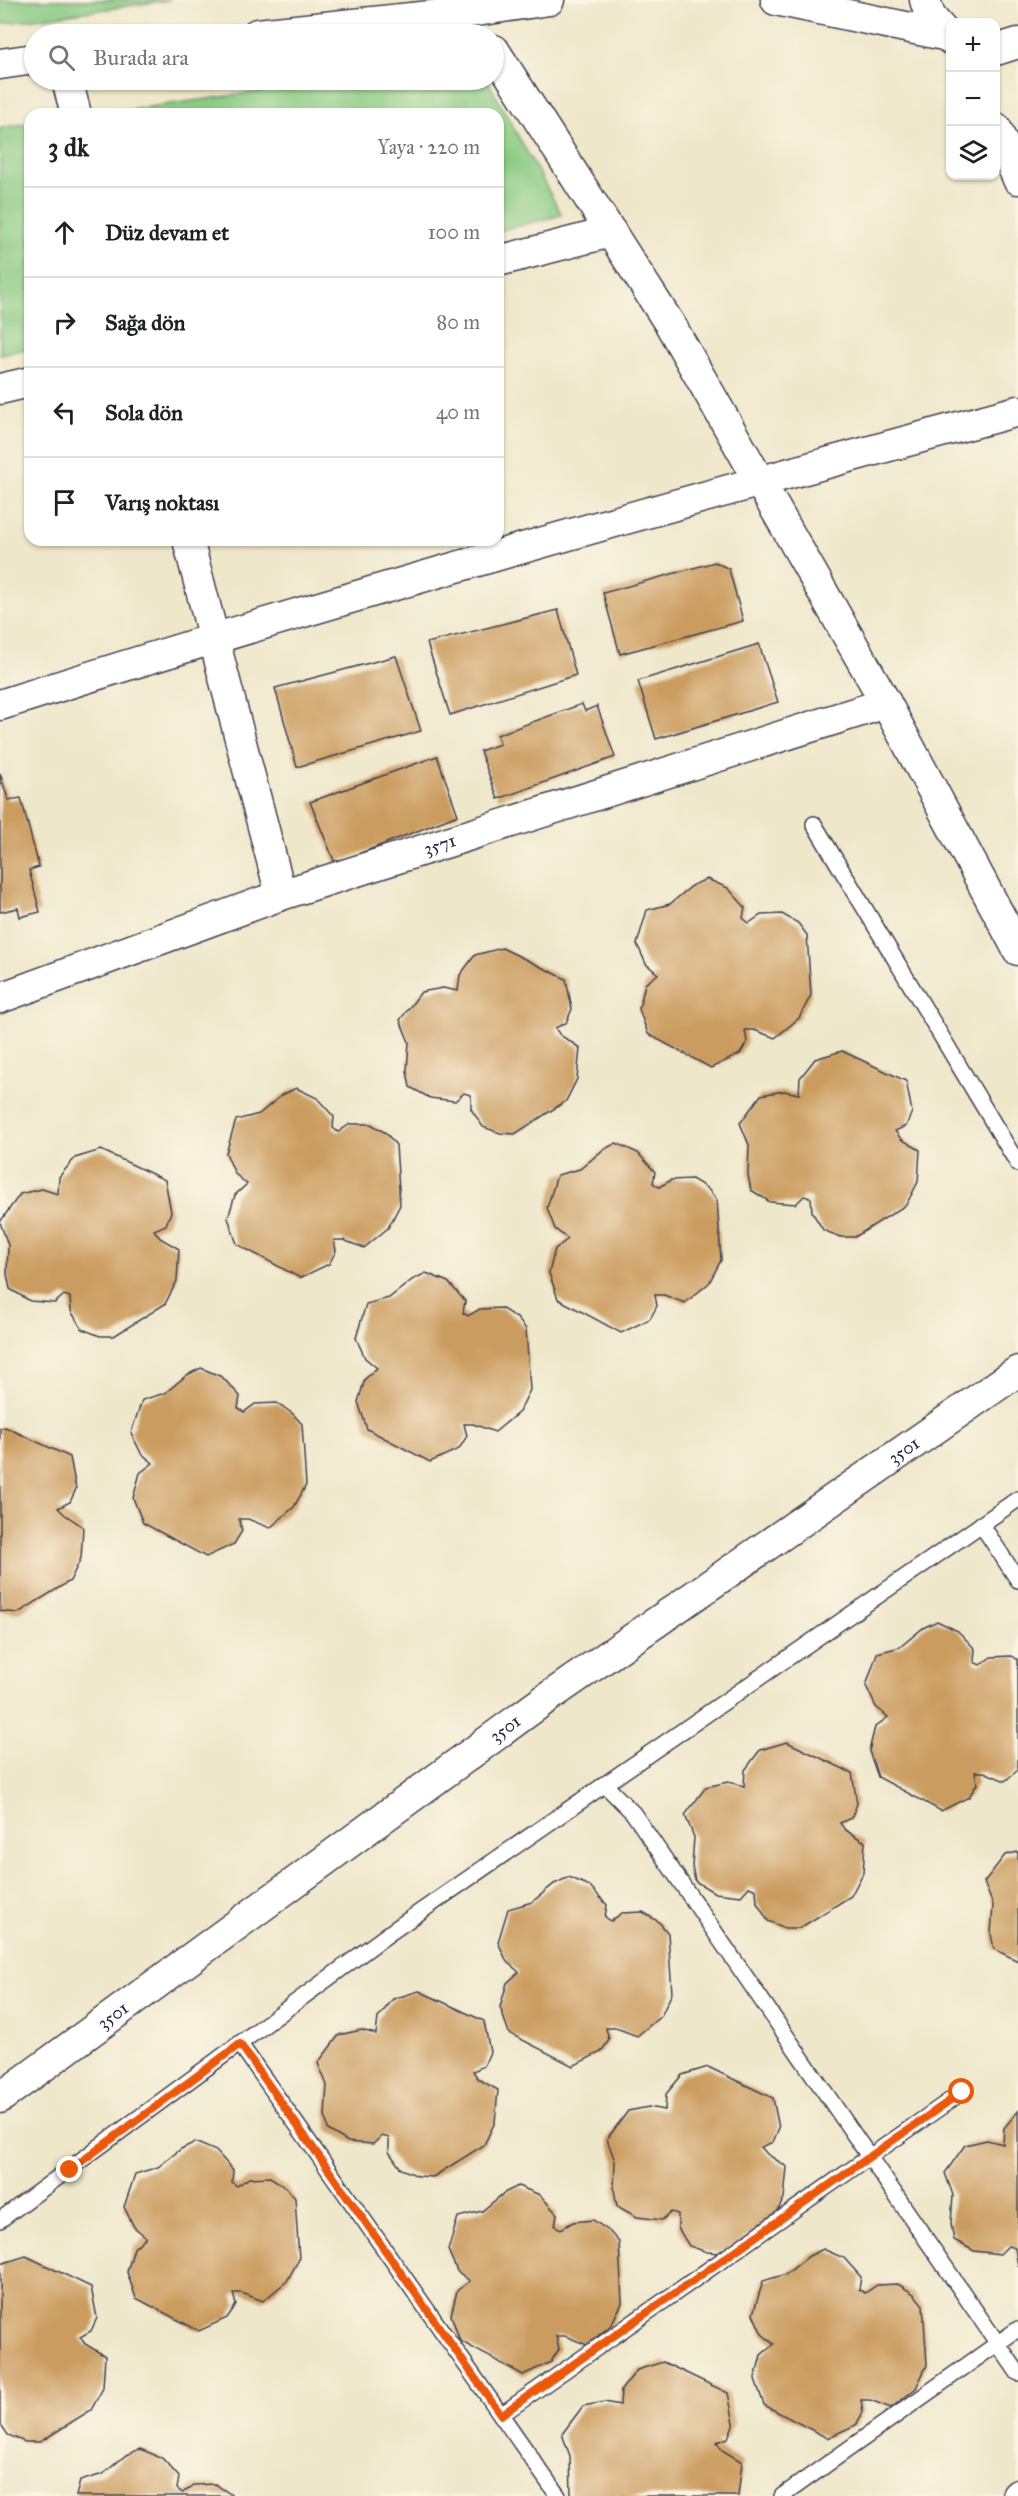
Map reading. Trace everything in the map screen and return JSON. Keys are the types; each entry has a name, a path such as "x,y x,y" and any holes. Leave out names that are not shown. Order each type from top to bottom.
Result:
{"street":[{"path":"376,24 472,16 549,0"},
{"path":"776,0 946,37"},
{"path":"924,0 930,16 946,36"},
{"path":"1000,49 1018,43"},
{"path":"0,64 24,60"},
{"path":"504,66 671,326 886,703 1018,950"},
{"path":"70,90 74,108"},
{"path":"1000,137 1018,179"},
{"path":"504,259 610,231"},
{"path":"0,389 24,383"},
{"path":"0,705 213,637 759,481 1018,411"},
{"path":"190,546 281,895"},
{"name":"3571","path":"0,999 281,895 886,703"},
{"name":"3501","path":"0,2098 540,1703 1018,1371"}],"lane":[{"path":"814,824 1018,1164"},
{"path":"0,2220 391,1932 1018,1499"},
{"path":"981,1524 1018,1580"},
{"path":"604,1784 633,1813 1018,2373"},
{"path":"240,2044 558,2496"},
{"path":"501,2415 962,2092"},
{"path":"782,2496 1018,2329"}],"green space":[{"path":"0,0 171,0 0,24"},
{"path":"272,90 493,90 503,108 141,108"},
{"path":"504,111 562,215 504,230"},
{"path":"24,124 24,349 0,355 0,128"}],"building":[{"path":"715,562 729,569 743,621 620,654 603,593"},
{"path":"558,610 576,675 450,715 427,643"},
{"path":"759,644 778,702 656,739 638,681"},
{"path":"396,656 421,731 297,767 275,688"},
{"path":"582,704 585,711 597,706 615,757 498,799 480,751 500,744 497,735"},
{"path":"437,756 458,815 335,863 310,802"},
{"path":"0,773 8,800 21,798 39,867 29,870 40,912 20,917 18,908 0,912"},
{"path":"707,879 728,888 745,907 743,918 749,923 761,915 782,914 798,923 807,935 811,995 799,1018 775,1038 754,1030 745,1030 747,1042 740,1054 711,1068 648,1034 639,1009 645,984 658,974 646,964 637,944 647,910 670,904 693,885"},
{"path":"502,948 566,979 572,1009 566,1023 555,1028 560,1035 580,1048 577,1079 566,1101 515,1134 500,1133 483,1127 471,1109 471,1095 464,1093 455,1101 430,1098 410,1087 407,1071 409,1042 400,1020 421,992 443,988 458,991 460,975 475,955"},
{"path":"842,1051 906,1081 912,1112 906,1126 895,1131 901,1139 920,1150 918,1182 906,1205 855,1237 840,1237 823,1230 812,1212 811,1198 804,1196 796,1204 770,1202 751,1190 748,1175 749,1145 740,1123 761,1095 784,1091 799,1094 800,1078 815,1059"},
{"path":"296,1088 317,1098 334,1117 333,1128 338,1132 350,1124 371,1124 386,1133 396,1145 400,1205 388,1228 364,1248 343,1240 334,1240 336,1251 329,1264 300,1278 237,1244 228,1218 235,1195 247,1184 235,1174 226,1153 236,1120 259,1114 282,1095"},
{"path":"616,1143 638,1153 655,1172 653,1183 659,1187 671,1180 692,1179 707,1188 717,1200 721,1260 709,1283 685,1303 664,1295 655,1295 657,1306 650,1319 621,1333 558,1299 549,1273 555,1249 568,1239 555,1229 547,1208 557,1175 580,1169 603,1150"},
{"path":"101,1150 165,1180 171,1212 166,1225 154,1230 160,1238 179,1249 177,1281 165,1304 114,1336 100,1336 82,1329 71,1311 70,1297 64,1295 55,1303 30,1301 10,1289 7,1274 8,1245 0,1222 20,1194 42,1189 58,1194 59,1177 75,1158"},
{"path":"426,1273 448,1282 465,1301 463,1313 468,1316 480,1309 501,1308 517,1318 526,1329 530,1390 519,1412 495,1432 473,1424 464,1424 467,1436 459,1449 430,1462 367,1429 358,1402 365,1379 377,1368 365,1358 356,1338 366,1304 389,1298 412,1280"},
{"path":"201,1368 222,1377 240,1396 238,1408 244,1412 255,1404 277,1403 292,1413 302,1424 306,1485 294,1507 270,1528 248,1519 239,1519 242,1531 234,1544 206,1557 143,1523 133,1498 140,1473 153,1463 141,1453 131,1433 142,1400 165,1393 187,1375"},
{"path":"5,1427 70,1457 76,1489 70,1502 58,1508 83,1527 81,1558 70,1581 18,1613 0,1611 0,1428"},
{"path":"937,1621 958,1631 975,1649 974,1662 980,1665 991,1657 1012,1656 1018,1660 1018,1770 1005,1781 984,1772 975,1772 977,1784 969,1797 941,1811 878,1777 869,1751 875,1727 888,1717 876,1707 866,1686 877,1653 900,1647 923,1628"},
{"path":"787,1742 852,1773 857,1804 851,1818 840,1823 845,1830 865,1842 863,1873 851,1896 800,1928 785,1928 768,1921 757,1903 756,1890 749,1887 741,1896 715,1893 695,1881 692,1866 694,1837 685,1815 706,1787 728,1782 744,1786 745,1770 760,1750"},
{"path":"1018,1852 1018,1961 994,1949 991,1934 993,1905 984,1882 1005,1855"},
{"path":"569,1877 590,1886 607,1905 605,1917 611,1921 622,1913 643,1912 659,1922 668,1933 672,1993 661,2016 637,2036 616,2028 606,2028 609,2040 601,2052 573,2066 509,2033 500,2007 507,1983 519,1972 507,1962 498,1942 508,1909 532,1902 554,1884"},
{"path":"419,1991 484,2021 490,2052 484,2066 473,2071 478,2079 498,2090 495,2122 484,2145 433,2177 418,2176 401,2169 389,2152 389,2138 382,2136 373,2144 348,2142 328,2130 325,2115 327,2085 318,2063 339,2035 361,2030 376,2034 378,2018 393,1999"},
{"path":"708,2067 773,2098 779,2128 773,2142 761,2147 767,2154 787,2167 784,2198 773,2220 721,2253 707,2252 689,2246 678,2228 678,2214 671,2212 662,2220 637,2217 617,2206 614,2190 615,2161 607,2139 628,2111 649,2107 665,2110 666,2094 682,2075"},
{"path":"1018,2111 1018,2266 1015,2248 1008,2246 1000,2254 974,2251 954,2240 951,2224 953,2195 945,2173 965,2145 987,2140 1003,2144 1004,2128"},
{"path":"195,2142 216,2151 233,2170 232,2182 237,2186 249,2178 270,2177 286,2187 295,2198 299,2259 287,2281 263,2301 242,2293 233,2293 236,2305 227,2318 199,2331 136,2298 127,2272 134,2248 146,2237 134,2227 124,2207 135,2174 158,2167 181,2149"},
{"path":"518,2186 540,2195 557,2214 555,2226 561,2229 573,2222 593,2220 609,2231 619,2242 622,2303 611,2325 587,2345 565,2336 556,2336 559,2349 551,2362 523,2375 460,2341 451,2315 457,2291 470,2281 457,2271 448,2250 458,2217 482,2211 504,2193"},
{"path":"823,2249 844,2258 861,2277 859,2289 865,2293 877,2285 898,2284 914,2294 923,2305 927,2365 916,2388 891,2408 870,2400 861,2400 863,2412 856,2425 827,2438 764,2405 755,2379 761,2355 774,2344 762,2334 753,2314 763,2281 786,2274 809,2256"},
{"path":"26,2256 91,2287 97,2318 91,2331 80,2337 85,2344 105,2356 103,2388 91,2410 40,2442 25,2442 8,2435 0,2423 0,2264"},
{"path":"663,2362 728,2393 734,2423 728,2438 717,2442 722,2450 742,2462 738,2496 571,2496 570,2456 562,2434 583,2406 605,2402 620,2405 621,2390 637,2370"},
{"path":"140,2449 162,2458 179,2477 177,2489 183,2493 194,2485 215,2484 233,2496 76,2496 80,2481 103,2474 126,2455"}],"route":[{"path":"70,2170 240,2044 501,2415 962,2092"}]}
